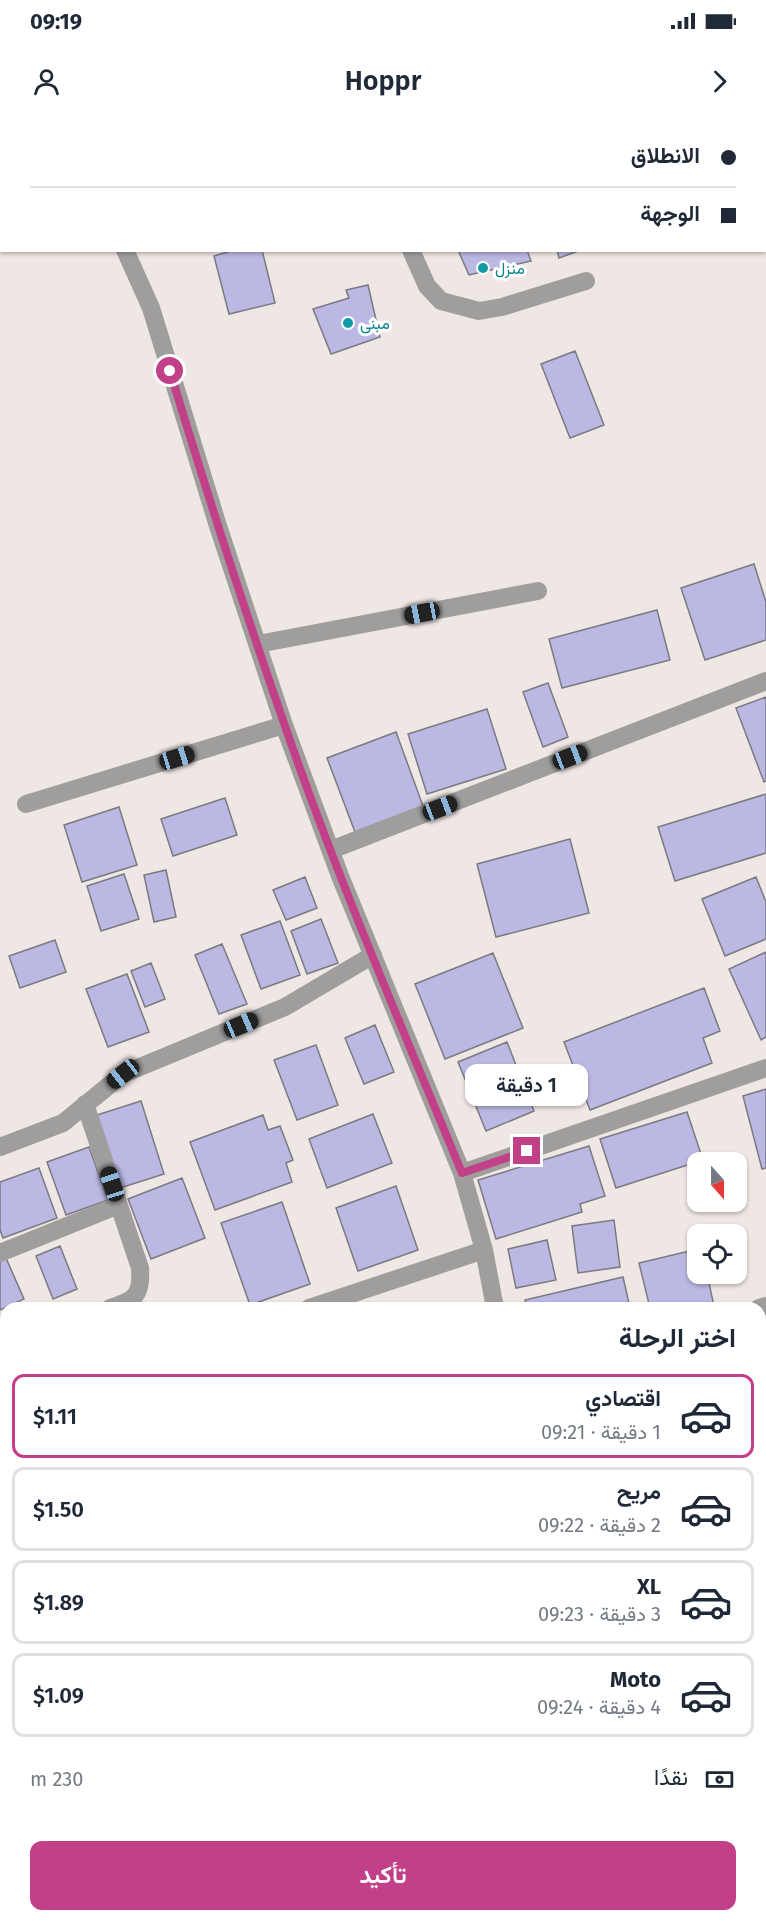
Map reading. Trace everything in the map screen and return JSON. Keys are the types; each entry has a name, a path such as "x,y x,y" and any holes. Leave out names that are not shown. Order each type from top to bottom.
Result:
{"street":[{"path":"126,252 151,308 218,526 284,725 331,850 462,1173 484,1250 494,1302"},
{"path":"412,252 427,286 441,301 480,311 502,307 586,281"},
{"path":"258,644 538,591"},
{"path":"331,850 766,681"},
{"path":"27,804 284,725"},
{"path":"0,1148 63,1123 123,1074 285,1007 373,955"},
{"path":"462,1173 766,1068"},
{"path":"85,1104 140,1268 141,1286 134,1297 127,1302"},
{"path":"0,1253 119,1204"},
{"path":"327,1302 484,1250"}],"building":[{"path":"227,252 262,252 275,303 229,314 214,256"},
{"name":"منزل","path":"459,252 528,252 531,261 469,275"},
{"path":"558,252 576,252 559,258"},
{"name":"مبنى","path":"368,285 380,337 331,354 313,309 349,298 346,290"},
{"path":"575,351 604,425 570,438 541,364"},
{"path":"754,564 766,602 766,640 705,660 681,588"},
{"path":"657,610 670,660 562,688 549,639"},
{"path":"548,683 568,737 543,747 523,692"},
{"path":"766,697 766,781 764,782 736,708"},
{"path":"487,709 506,769 427,794 408,734"},
{"path":"396,732 423,806 355,832 327,758"},
{"path":"766,794 766,853 675,881 658,827"},
{"path":"225,798 237,835 173,856 161,819"},
{"path":"119,807 137,865 82,882 64,825"},
{"path":"570,839 589,913 496,937 477,864"},
{"path":"166,870 176,917 154,922 144,875"},
{"path":"124,874 139,919 101,931 87,886"},
{"path":"305,877 317,908 286,920 273,890"},
{"path":"756,877 766,902 766,939 725,956 702,899"},
{"path":"321,919 338,963 307,974 291,931"},
{"path":"280,921 300,975 261,989 241,935"},
{"path":"55,940 66,972 20,988 9,956"},
{"path":"222,944 247,1004 219,1014 195,955"},
{"path":"766,952 766,1037 761,1040 729,969"},
{"path":"493,953 523,1028 445,1059 415,984"},
{"path":"151,963 165,999 145,1007 131,971"},
{"path":"127,974 149,1032 108,1047 86,989"},
{"path":"704,988 720,1031 703,1038 712,1063 590,1110 564,1042"},
{"path":"375,1025 394,1072 364,1084 345,1038"},
{"path":"507,1042 534,1111 486,1131 458,1062"},
{"path":"316,1045 338,1105 297,1120 274,1060"},
{"path":"766,1089 766,1168 762,1169 743,1096"},
{"path":"141,1101 164,1174 120,1188 97,1115"},
{"path":"687,1112 700,1152 687,1152 687,1165 616,1188 600,1139"},
{"path":"373,1114 392,1163 327,1188 309,1139"},
{"path":"263,1115 268,1130 280,1126 293,1160 286,1163 292,1182 215,1210 190,1142"},
{"path":"589,1146 605,1196 580,1204 582,1212 496,1239 478,1180"},
{"path":"89,1147 108,1200 66,1215 47,1162"},
{"path":"39,1168 57,1218 3,1238 0,1230 0,1182"},
{"path":"182,1178 205,1238 151,1259 128,1199"},
{"path":"396,1186 418,1250 358,1271 336,1208"},
{"path":"282,1202 310,1284 259,1302 249,1302 221,1223"},
{"path":"614,1220 620,1267 578,1273 572,1226"},
{"path":"547,1240 556,1280 516,1288 508,1249"},
{"path":"60,1246 77,1289 53,1299 36,1256"},
{"path":"687,1252 687,1284 709,1284 713,1302 649,1302 639,1263"},
{"path":"6,1258 24,1299 17,1302 0,1302 0,1261"},
{"path":"623,1277 629,1302 526,1302 525,1300"}],"place":[{"name":"منزل","path":"483,268"},
{"name":"مبنى","path":"348,323"}],"route":[{"path":"170,371 218,526 284,725 340,876 462,1173 527,1151"}]}
